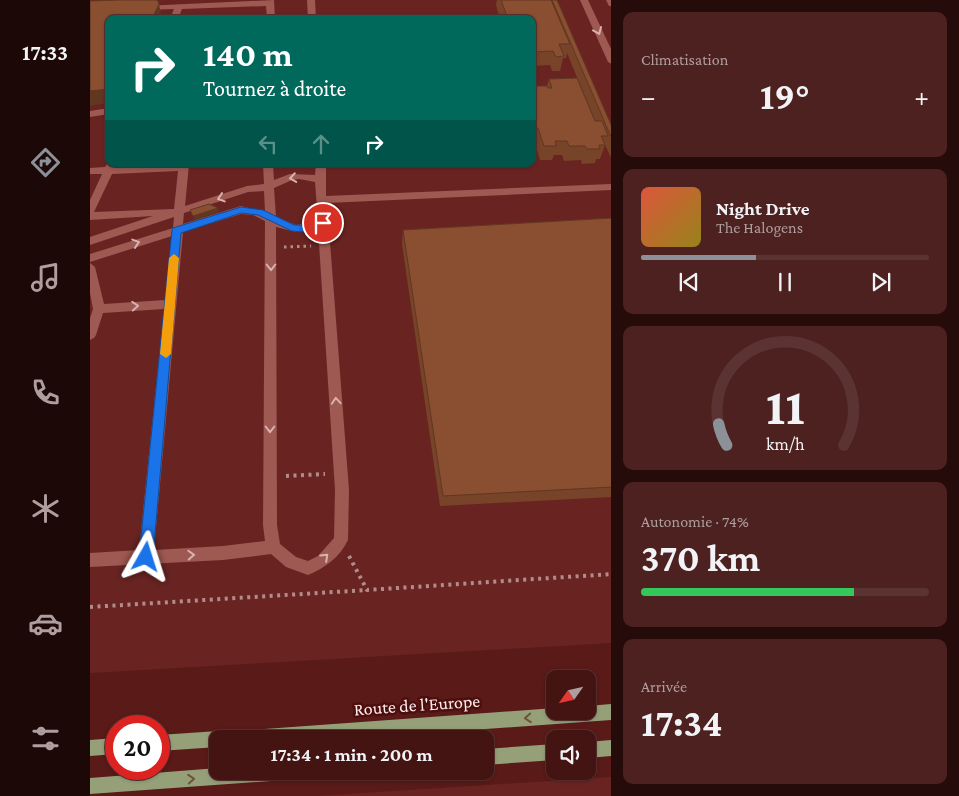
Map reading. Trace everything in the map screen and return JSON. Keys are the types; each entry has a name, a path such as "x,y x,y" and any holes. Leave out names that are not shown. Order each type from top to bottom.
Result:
{"main road":[{"name":"Route de l'Europe","path":"354,730 611,712"},
{"path":"170,742 209,740"},
{"path":"90,748 105,747"},
{"path":"596,749 611,748"},
{"path":"494,756 546,753"},
{"path":"90,786 209,777"}],"street":[{"path":"311,0 312,15"},
{"path":"584,0 611,60"},
{"path":"130,9 270,1 271,15"},
{"path":"176,15 179,7"},
{"path":"90,114 105,112"},
{"path":"90,171 109,167"},
{"path":"90,211 109,167"},
{"path":"146,557 171,304 176,230 180,212 184,167"},
{"path":"268,167 272,248 270,524 273,547 291,562 308,568 323,561 341,540 342,490 320,179 321,167"},
{"path":"90,242 247,189 268,187 290,177 320,179"},
{"path":"322,200 611,187"},
{"path":"90,258 241,210 252,210 292,228 303,228 323,223"},
{"path":"90,216 180,212"},
{"path":"90,267 99,309 90,335"},
{"path":"99,309 171,304"},
{"path":"90,560 223,553 273,547"}],"path":[{"path":"272,248 326,245"},
{"path":"270,477 340,473"},
{"path":"341,540 367,590"},
{"path":"90,607 611,574"}],"shaded area":[{"path":"90,0 611,0 611,643 90,673"},
{"path":"611,777 611,796 317,796 565,780 596,780 596,778"}],"building":[{"path":"156,0 159,4 154,15 105,15 105,89 90,91 90,1"},
{"path":"501,0 551,0 570,44 559,44 564,56 556,57 553,51 536,52 536,15 507,15"},
{"path":"552,0 557,0 611,125 611,137"},
{"path":"577,78 595,121 602,121 608,136 601,136 605,145 599,145 600,149 587,149 585,146 569,146 567,141 555,141 556,146 544,146 538,128 536,128 536,86 552,88 549,79"},
{"path":"209,204 218,208 193,216 190,210"},
{"path":"611,218 611,487 443,496 403,230"}],"slow traffic":[{"path":"166,354 174,258"}],"route":[{"path":"146,557 171,304 176,230 241,210 260,212 292,228 303,228 323,223"}]}
